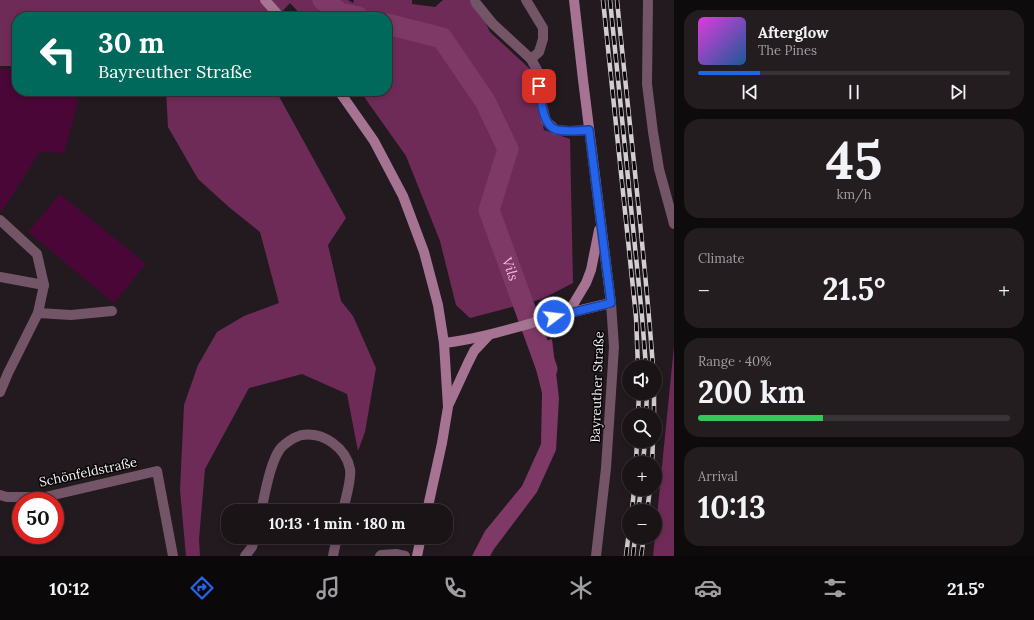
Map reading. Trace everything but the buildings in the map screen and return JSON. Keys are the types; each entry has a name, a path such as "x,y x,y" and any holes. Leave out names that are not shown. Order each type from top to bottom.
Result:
{"main road":[{"path":"265,0 276,12"},
{"name":"Bayreuther Straße","path":"574,0 611,303"},
{"path":"342,96 374,141 403,196 424,252 438,304 444,343 448,406 442,443 429,504"},
{"name":"Bayreuther Straße","path":"568,313 580,294 591,270 600,220"},
{"path":"444,343 488,335 611,303"},
{"path":"448,406 474,351 488,335"},
{"path":"417,556 420,544"}],"street":[{"path":"475,0 493,24 531,59 537,70 546,121 556,130 589,130"},
{"path":"526,0 543,28 539,52 531,59"},
{"path":"648,0 646,84 652,132 659,169 674,224"},
{"path":"0,220 37,254 44,285 38,313 4,370 0,392"},
{"path":"0,277 44,285"},
{"name":"Bayreuther Straße","path":"596,556 606,468 614,346 611,303"},
{"path":"38,313 71,315 112,311"},
{"path":"263,504 270,474 280,449 289,441 302,435 316,435 328,440 338,447 346,456 351,475 345,504"},
{"name":"Schönfeldstraße","path":"0,495 7,497 45,497 157,471 173,556"},
{"path":"245,556 253,544"},
{"path":"333,556 336,544"},
{"path":"380,556 396,554 404,556"}],"shaded area":[{"path":"0,0 348,0 353,3 354,0 412,0 412,4 435,7 443,0 475,0 490,32 530,69 544,130 570,139 573,283 542,299 470,318 456,305 440,241 406,156 364,96 392,96 392,12 298,12 290,3 282,12 12,12 12,66 0,66"},
{"path":"0,69 12,69 12,96 76,96 78,101 64,153 40,152 2,211 0,209"},
{"path":"81,96 132,96 131,97"},
{"path":"166,96 279,96 346,218 328,245 341,301 353,316 376,368 365,432 358,451 347,394 302,374 249,388 205,469 199,539 200,556 186,556 180,490 184,405 198,365 217,332 244,316 279,303 260,232 230,208 198,179 168,127"},
{"path":"60,194 146,264 114,303 28,232"},
{"path":"552,339 559,398 556,450 537,492 490,556 472,556 485,531 522,486 541,444 542,393 530,345"},
{"path":"674,346 674,556 653,556 654,544 662,544 662,504 658,504 659,496 662,496 662,466"}],"waterway":[{"name":"Vils","path":"323,0 339,12"},
{"name":"Vils","path":"392,25 442,38 485,101 508,149 489,210 547,369"}],"railway":[{"path":"603,0 636,317 638,360"},
{"path":"610,0 645,360"},
{"path":"617,0 641,229 652,360"},
{"path":"638,408 639,400"},
{"path":"646,408 647,400"},
{"path":"654,400 654,408"},
{"path":"636,456 637,448"},
{"path":"644,448 644,456"},
{"path":"652,456 653,448"},
{"path":"633,496 633,504"},
{"path":"639,504 640,496"},
{"path":"648,504 649,496"},
{"path":"626,556 627,544"},
{"path":"633,556 634,544"},
{"path":"641,556 643,544"}],"route":[{"path":"539,86 546,121 556,130 589,130 611,303 554,317"}]}
